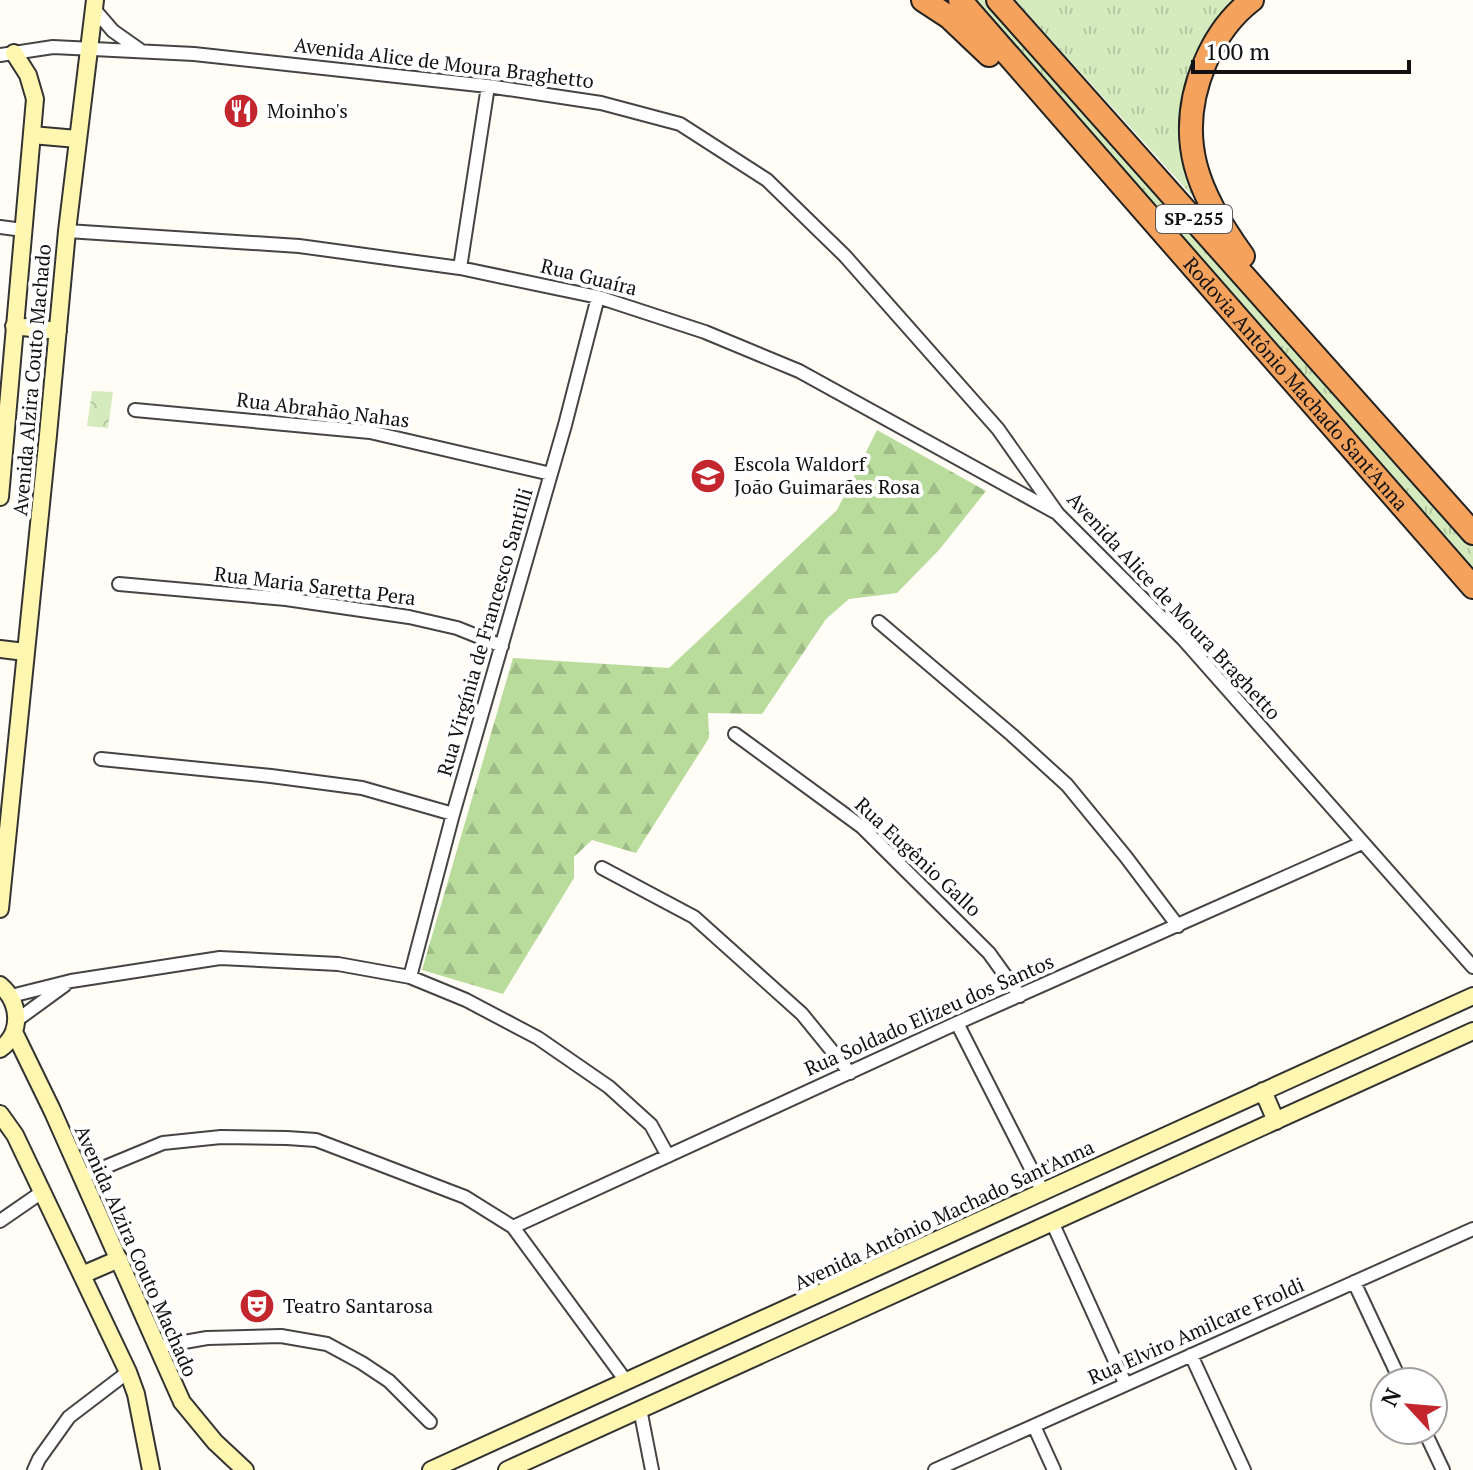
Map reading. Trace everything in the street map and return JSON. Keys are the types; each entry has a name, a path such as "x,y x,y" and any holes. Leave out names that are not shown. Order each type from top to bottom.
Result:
{"highway":[{"path":"923,0 949,17 976,41 1073,145 1161,232"},
{"name":"Rodovia Antônio Machado Sant'Anna","path":"960,0 1473,587"},
{"name":"Rodovia Antônio Machado Sant'Anna","path":"998,0 1473,533"},
{"path":"1252,0 1221,34 1200,74 1190,121 1196,169 1207,200 1229,237 1299,318 1390,438"}],"street":[{"name":"Avenida Alzira Couto Machado","path":"0,909 67,231 94,5"},
{"path":"94,5 113,31 143,51"},
{"name":"Avenida Alice de Moura Braghetto","path":"7,54 53,47 194,54 488,86 601,103 680,124 767,180 845,256 998,429 1058,514 1183,639 1473,967"},
{"name":"Avenida Alzira Couto Machado","path":"0,497 35,99 28,75 7,54"},
{"path":"460,268 488,86"},
{"path":"32,135 77,139"},
{"path":"0,227 23,230"},
{"name":"Rua Guaíra","path":"67,231 299,246 460,268 598,297 705,332 799,371 1058,514"},
{"name":"Rua Virgínia de Francesco Santilli","path":"410,977 598,297"},
{"path":"14,326 58,331"},
{"name":"Rua Abrahão Nahas","path":"135,410 370,432 551,474"},
{"name":"Rua Maria Saretta Pera","path":"119,584 286,599 409,617 457,628 502,646"},
{"path":"879,622 1067,785 1178,926"},
{"path":"0,649 25,652"},
{"name":"Rua Eugênio Gallo","path":"735,734 862,827 989,953 1020,996"},
{"path":"101,759 362,788 453,814"},
{"name":"Rua Soldado Elizeu dos Santos","path":"513,1227 957,1023 1362,843"},
{"path":"602,868 694,917 802,1014 850,1073"},
{"path":"5,991 220,958 338,964 410,977 466,1000 538,1038 609,1087 651,1125 668,1156"},
{"path":"0,1049 5,1046 15,1026 71,981"},
{"name":"Avenida Alzira Couto Machado","path":"5,991 16,1011 15,1026 182,1402 215,1442 245,1470"},
{"name":"Avenida Antônio Machado Sant'Anna","path":"431,1470 1473,996"},
{"path":"957,1023 1043,1192"},
{"path":"507,1470 1473,1031"},
{"path":"1263,1091 1276,1121"},
{"path":"0,1114 15,1135 128,1372 136,1394 151,1470"},
{"path":"81,1177 163,1143 221,1137 316,1140 465,1197 513,1227 626,1381"},
{"path":"0,1221 42,1192"},
{"path":"1052,1222 1125,1383"},
{"name":"Rua Elviro Amilcare Froldi","path":"935,1470 1473,1229"},
{"path":"82,1275 119,1259"},
{"path":"1354,1282 1393,1366"},
{"path":"831,1289 843,1316"},
{"path":"156,1347 207,1338 281,1336 327,1344 389,1381 430,1422"},
{"path":"1191,1355 1244,1470"},
{"path":"34,1470 69,1417 128,1372"},
{"path":"640,1409 652,1470"},
{"path":"531,1425 541,1454"},
{"path":"1034,1426 1054,1470"},
{"path":"1432,1446 1443,1470"}],"green space":[{"path":"971,0 987,0 1473,546 1473,577"},
{"path":"1015,0 1245,0 1196,74 1206,211"},
{"path":"92,391 113,392 108,428 87,426"},
{"path":"877,430 986,491 939,550 897,593 849,599 826,619 762,714 708,713 709,738 636,853 592,840 574,857 574,878 503,994 422,970 513,658 669,668 837,510"}],"place":[{"name":"Moinho's","path":"241,111"},
{"name":"Escola Waldorf João Guimarães Rosa","path":"708,476"},
{"name":"Teatro Santarosa","path":"257,1306"}]}
